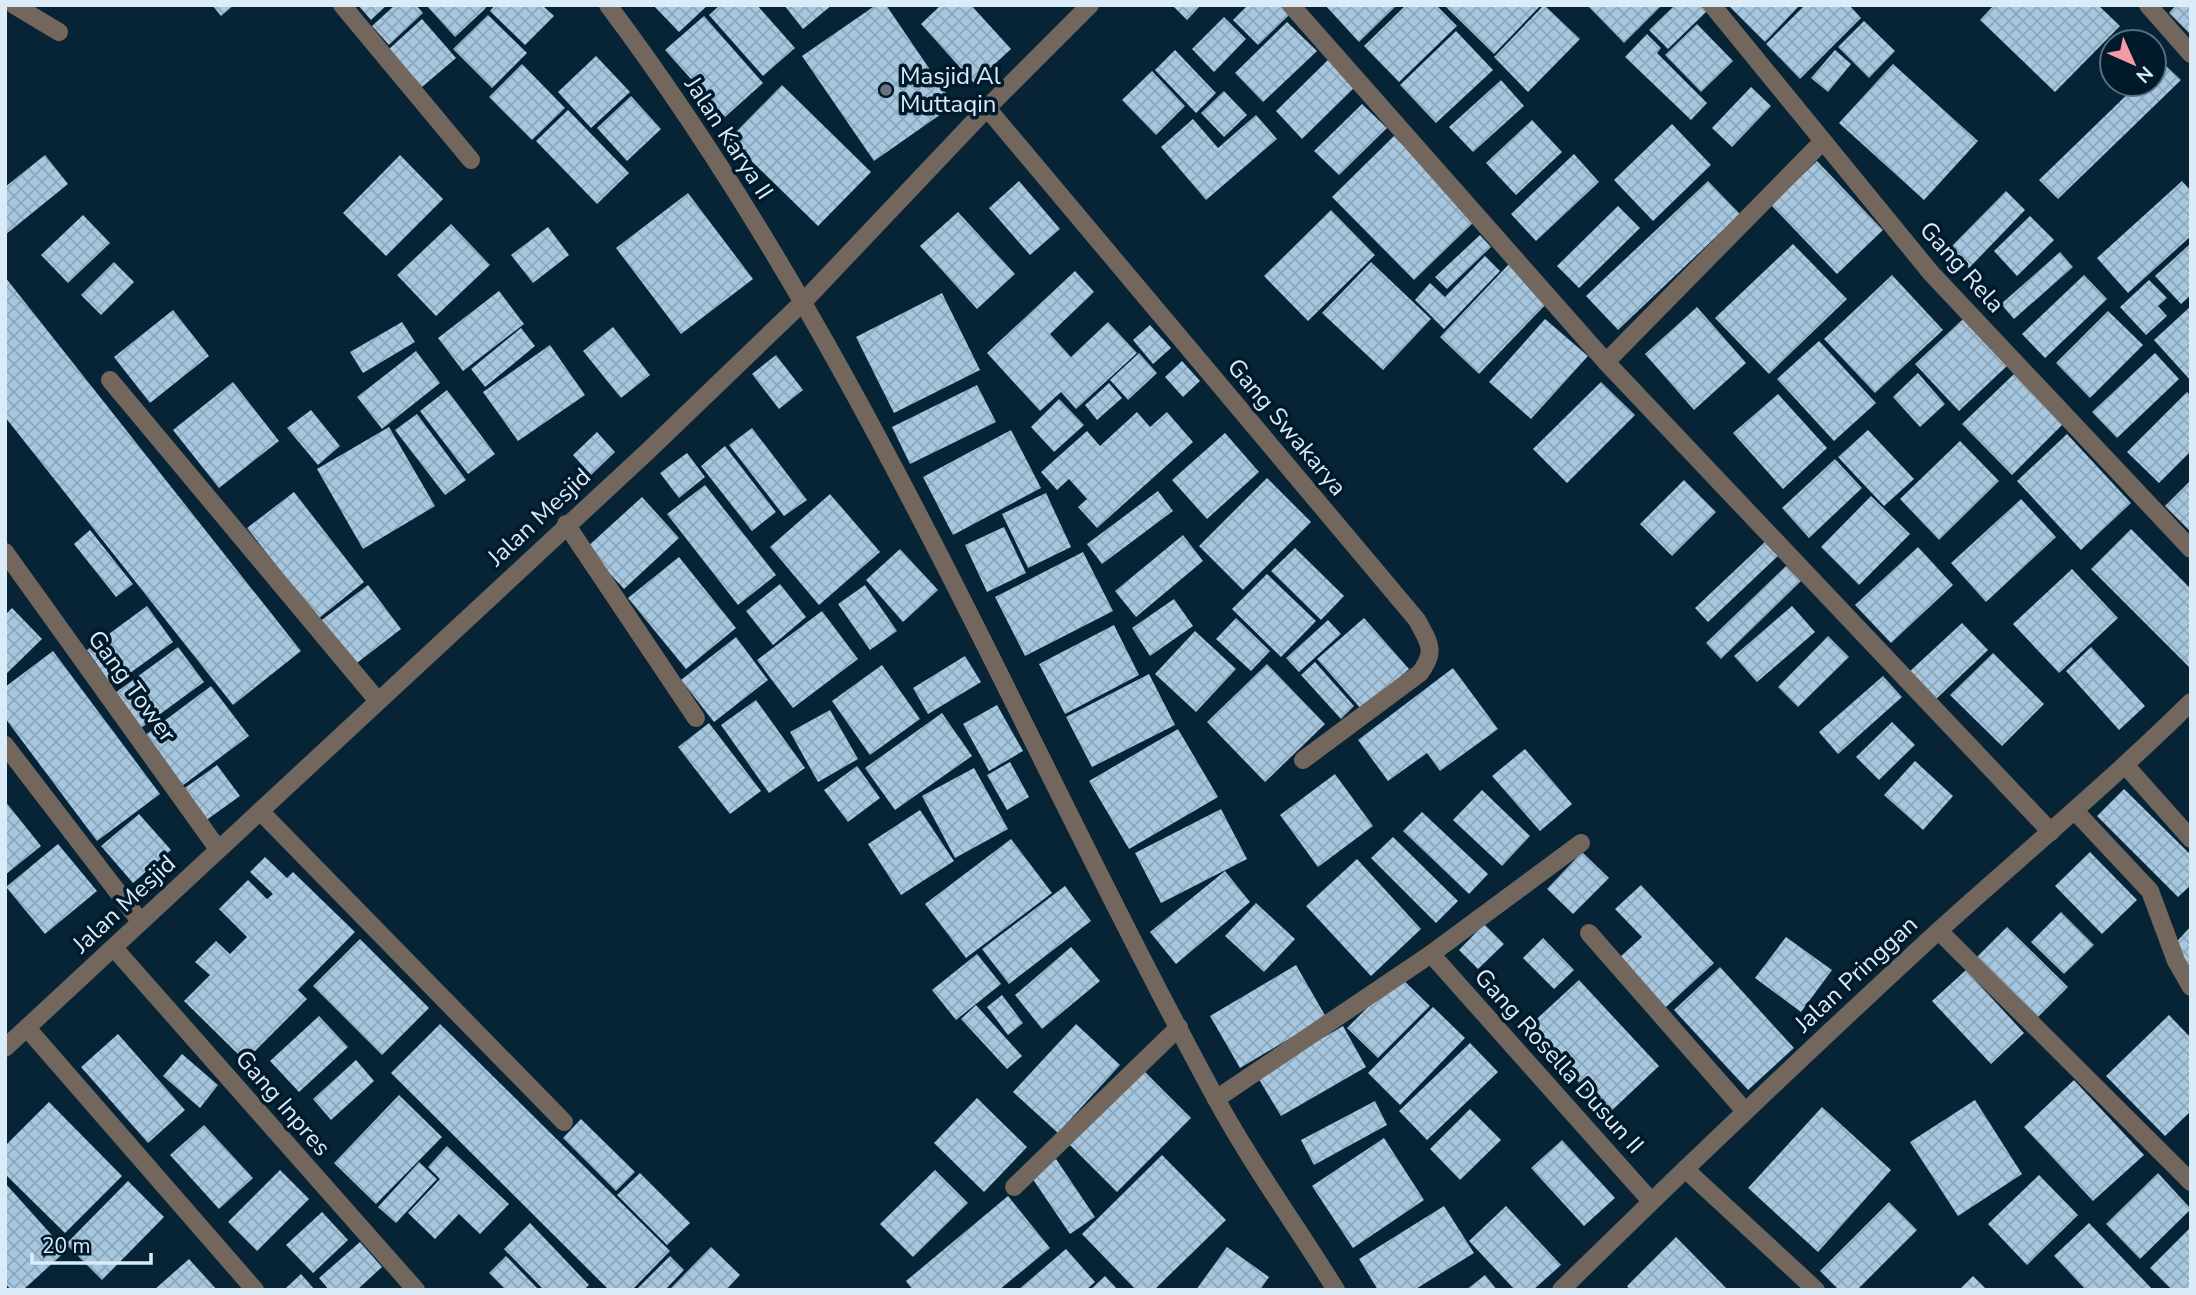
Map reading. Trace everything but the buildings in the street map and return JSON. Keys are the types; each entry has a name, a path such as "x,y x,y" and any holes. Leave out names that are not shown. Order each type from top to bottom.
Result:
{"street":[{"path":"14,5 59,32"},
{"path":"342,5 471,160"},
{"name":"Jalan Karya II","path":"608,5 650,61 805,300 895,469 1216,1099 1336,1290"},
{"name":"Jalan Mesjid","path":"5,1048 805,300 987,108 1090,5"},
{"path":"1291,5 1606,362 2051,832"},
{"name":"Gang Rela","path":"1712,5 1931,272 2191,549"},
{"path":"2148,5 2191,54"},
{"name":"Gang Swakarya","path":"987,108 1417,620 1430,644 1430,659 1420,673 1303,760"},
{"path":"1606,362 1823,141"},
{"path":"110,380 378,701"},
{"path":"566,524 696,718"},
{"name":"Gang Tower","path":"5,552 218,849"},
{"name":"Jalan Pringgan","path":"1561,1290 1745,1111 1939,931 2126,766 2191,702"},
{"path":"5,745 140,921"},
{"path":"2126,766 2191,839"},
{"path":"260,811 564,1122"},
{"path":"2075,811 2150,891 2176,961 2191,987"},
{"path":"1216,1099 1431,954 1581,843"},
{"path":"1939,931 2191,1182"},
{"path":"1589,933 1745,1111"},
{"name":"Gang Inpres","path":"114,948 416,1290"},
{"name":"Gang Rosella Dusun II","path":"1431,954 1651,1201"},
{"path":"1014,1186 1179,1027"},
{"path":"27,1028 255,1290"},
{"path":"1685,1169 1816,1290"}],"place":[{"name":"Masjid Al Muttaqin","path":"886,90"}]}
